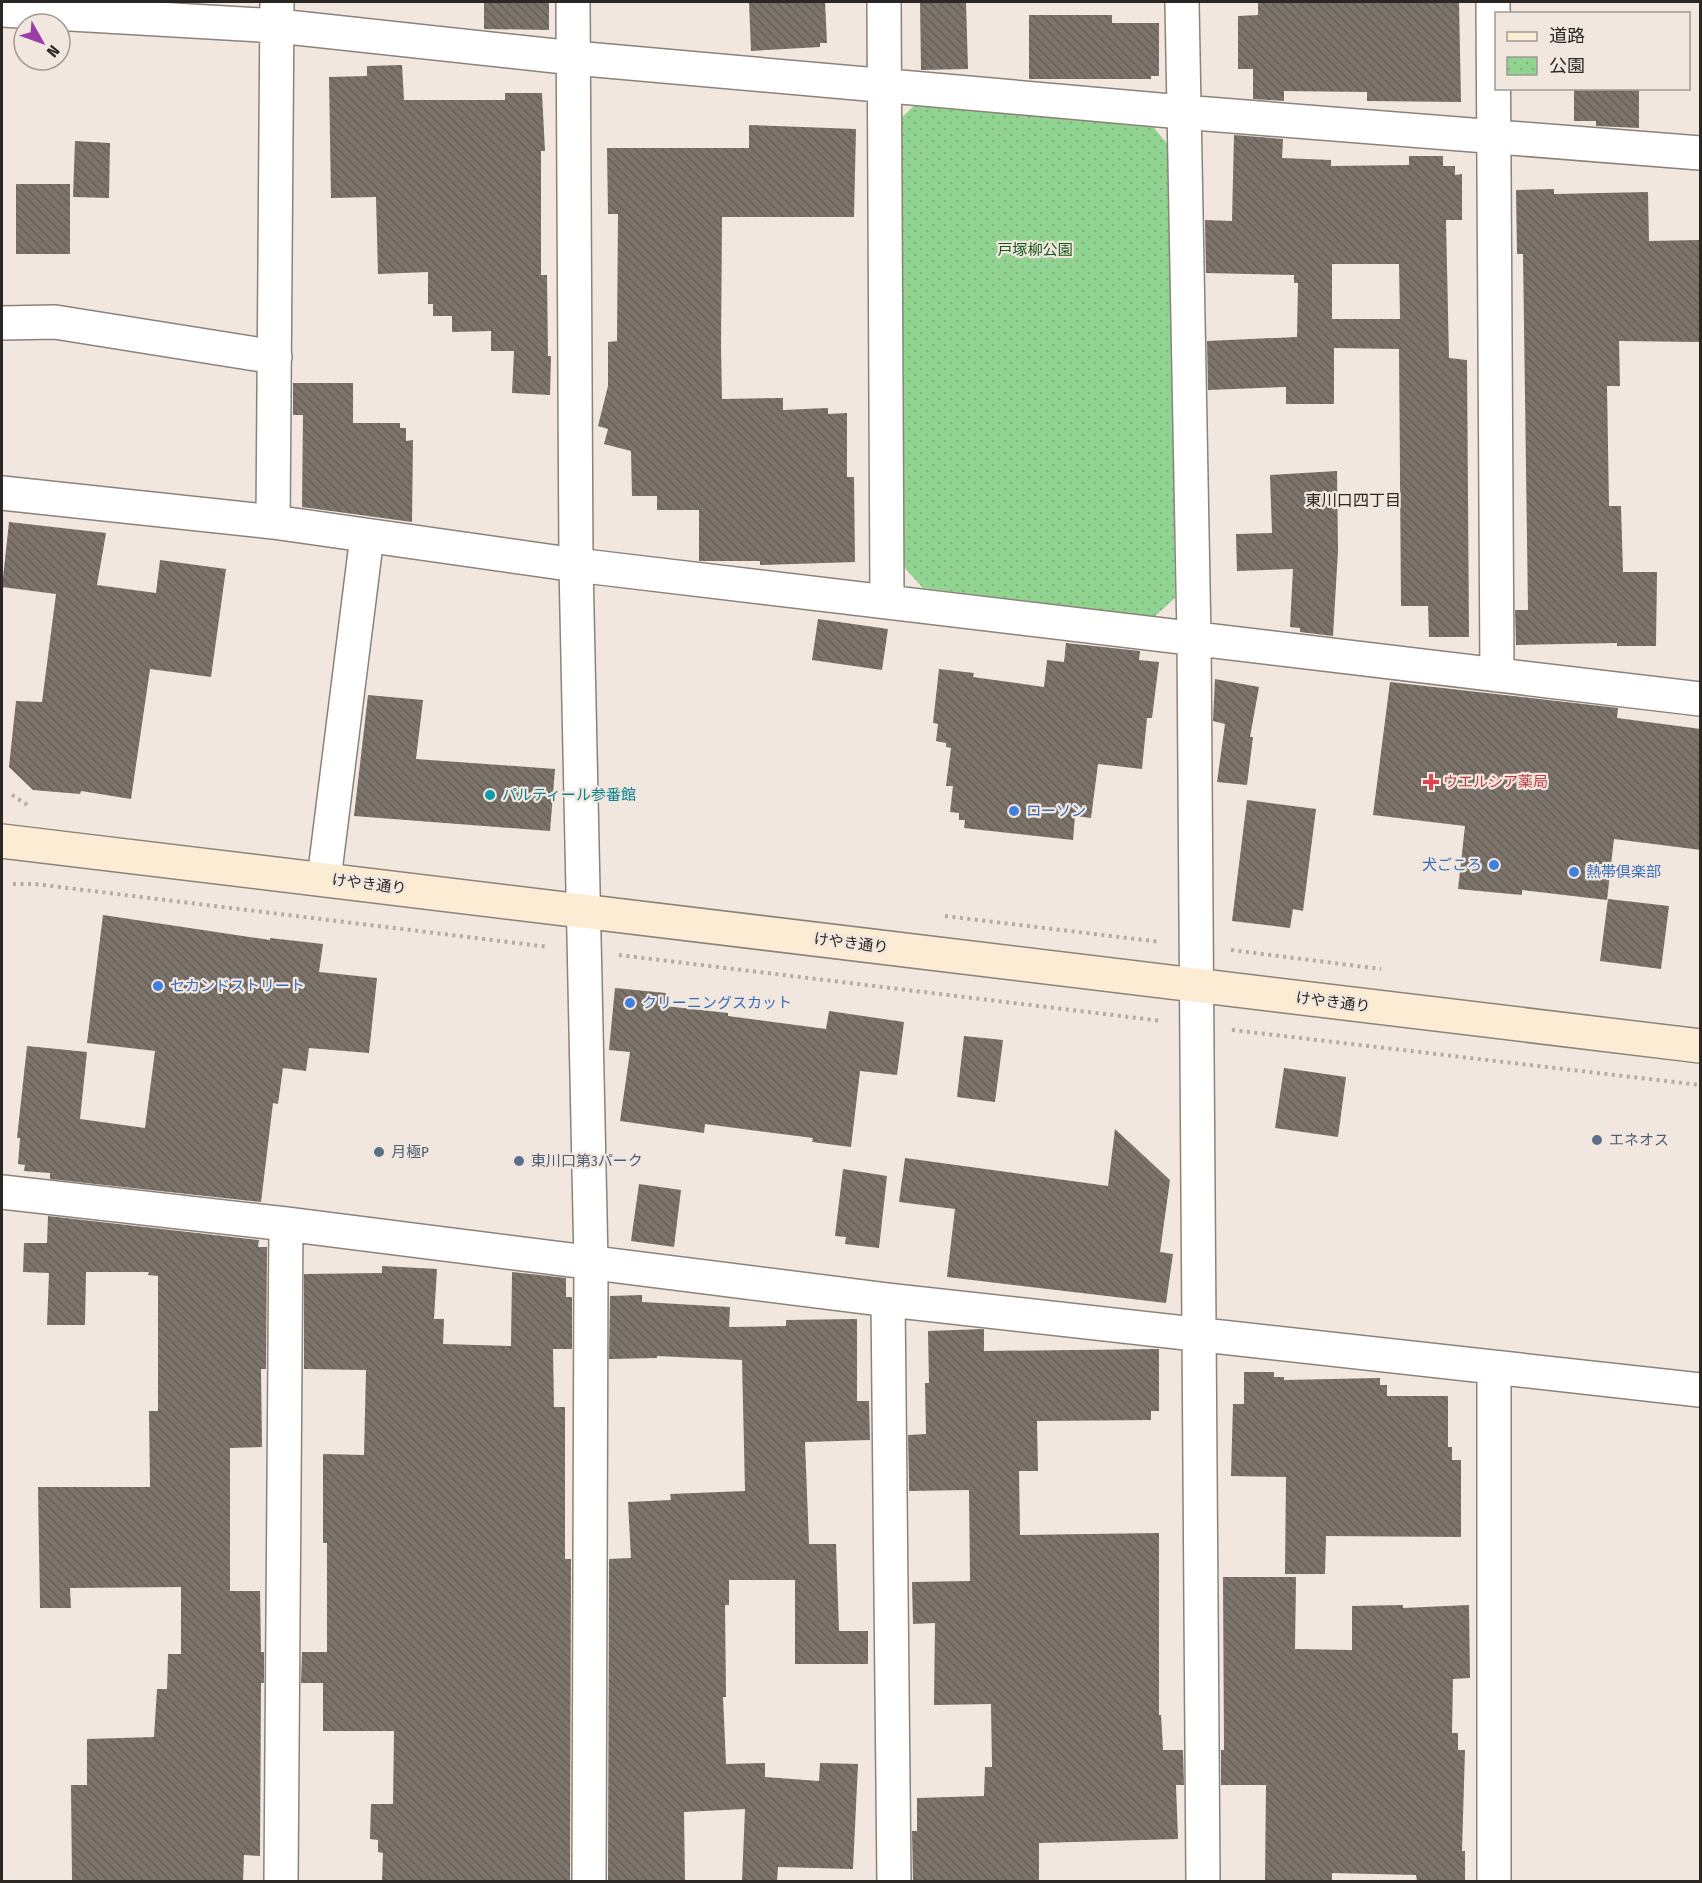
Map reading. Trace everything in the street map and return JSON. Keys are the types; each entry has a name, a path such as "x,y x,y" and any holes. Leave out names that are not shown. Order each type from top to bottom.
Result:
{"street":[{"path":"573,2 576,565 591,1262 589,1881"},
{"path":"884,2 887,601"},
{"path":"1182,2 1182,112 1194,638 1197,1332 1203,1881"},
{"path":"1493,2 1497,675"},
{"path":"2,10 277,14 574,58 1182,112 1701,153"},
{"path":"273,522 277,14"},
{"path":"2,323 56,322 275,357"},
{"path":"2,494 273,522 576,565 1701,699"},
{"path":"324,879 368,536"},
{"name":"けやき通り","path":"2,841 582,909 1701,1046"},
{"path":"2,1192 286,1224 888,1300 1197,1332 1494,1369 1701,1389"},
{"path":"280,1881 286,1224"},
{"path":"888,1300 894,1881"},
{"path":"1494,1369 1494,1881"}],"path":[{"path":"13,884 46,885 1195,1025 1701,1084"}],"green space":[{"name":"戸塚柳公園","path":"917,103 1149,122 1170,147 1175,598 1154,617 923,588 902,565 897,122"}],"building":[{"path":"484,2 549,2 549,30 484,29"},
{"path":"749,2 825,2 827,43 820,43 820,47 751,51"},
{"path":"920,2 966,2 968,69 921,70"},
{"path":"1258,2 1459,2 1461,102 1367,101 1367,92 1284,91 1284,101 1253,99 1253,69 1238,69 1238,16 1258,15"},
{"path":"1029,15 1112,15 1112,23 1159,23 1159,76 1151,76 1151,79 1029,79"},
{"path":"402,65 404,100 505,100 505,93 542,93 545,151 541,151 541,275 547,275 548,356 551,356 550,395 512,393 514,351 491,351 491,331 452,332 452,316 433,316 433,304 428,304 428,272 378,274 376,197 331,198 329,77 367,76 367,66"},
{"path":"1574,90 1639,90 1639,128 1596,126 1596,121 1574,121"},
{"path":"749,125 856,129 854,217 722,217 721,347 722,399 783,398 783,410 828,408 828,414 847,413 847,477 854,477 855,562 760,565 760,561 699,561 699,510 657,510 657,496 632,496 631,451 604,444 608,429 598,426 608,386 608,342 617,341 618,214 608,214 607,148 749,148"},
{"path":"1234,135 1283,139 1282,158 1331,160 1331,166 1409,165 1409,156 1443,156 1443,166 1455,166 1455,175 1462,174 1462,220 1446,220 1449,358 1467,360 1469,637 1429,637 1428,606 1401,606 1399,349 1334,348 1334,404 1286,404 1286,387 1208,390 1207,341 1297,337 1298,283 1294,283 1294,275 1206,273 1205,220 1232,221","holes":["1332,264 1399,264 1400,319 1332,319"]},
{"path":"75,141 110,143 109,198 73,197"},
{"path":"16,184 70,184 70,254 16,254"},
{"path":"1554,189 1554,194 1648,192 1649,241 1700,240 1700,342 1619,341 1620,386 1607,386 1609,506 1621,506 1623,572 1657,572 1656,646 1617,646 1617,643 1516,645 1515,610 1528,610 1523,254 1517,254 1516,190"},
{"path":"293,383 353,383 353,423 400,423 400,428 406,428 406,441 413,440 412,522 302,507 303,415 293,415"},
{"path":"1337,471 1338,550 1333,636 1300,632 1300,628 1290,627 1293,569 1237,571 1236,534 1272,533 1270,475"},
{"path":"9,522 106,533 97,585 156,593 160,560 226,569 211,677 150,669 131,799 81,791 80,794 33,790 9,767 16,701 42,702 56,594 2,587"},
{"path":"818,619 888,629 882,670 812,660"},
{"path":"1066,643 1140,651 1139,660 1159,662 1152,718 1147,718 1142,769 1098,764 1091,818 1075,816 1073,840 964,828 965,820 959,820 959,813 950,812 953,786 946,786 951,748 946,747 946,743 936,741 938,724 933,723 939,669 974,673 973,677 1044,687 1047,660 1064,662"},
{"path":"1215,679 1259,687 1250,737 1253,737 1247,785 1217,782 1225,724 1213,721"},
{"path":"1390,682 1618,708 1617,718 1701,729 1701,850 1614,839 1607,900 1522,890 1522,895 1458,889 1465,826 1373,815"},
{"path":"368,695 423,700 416,759 555,769 550,831 354,816"},
{"path":"1247,800 1316,809 1303,911 1293,909 1290,928 1232,921"},
{"path":"1608,899 1669,906 1661,969 1600,961"},
{"path":"103,915 270,940 270,938 323,944 319,972 377,978 369,1053 309,1048 306,1071 283,1068 278,1104 273,1103 261,1202 50,1179 50,1173 24,1171 25,1165 18,1164 20,1138 17,1138 27,1046 87,1052 80,1119 145,1128 155,1051 87,1043"},
{"path":"615,988 666,993 665,1006 728,1013 728,1016 826,1029 829,1011 904,1022 897,1075 860,1071 851,1147 812,1142 813,1138 705,1124 704,1133 620,1121 630,1052 609,1050"},
{"path":"964,1036 1003,1040 995,1102 957,1097"},
{"path":"1284,1068 1346,1077 1338,1137 1275,1128"},
{"path":"1115,1129 1170,1180 1160,1252 1173,1254 1166,1303 947,1277 955,1209 899,1202 905,1158 1108,1186"},
{"path":"843,1169 887,1176 879,1248 845,1244 846,1237 835,1236"},
{"path":"639,1184 681,1190 674,1247 631,1241"},
{"path":"48,1216 259,1240 258,1247 267,1247 266,1369 261,1369 262,1447 230,1448 230,1591 260,1591 261,1652 264,1652 264,1683 261,1683 260,1856 244,1855 243,1881 72,1881 71,1785 87,1785 87,1739 154,1737 157,1689 167,1689 168,1654 181,1654 181,1587 70,1588 71,1608 40,1608 38,1487 150,1487 149,1411 158,1411 158,1276 148,1275 149,1272 86,1272 85,1325 47,1325 49,1273 23,1272 24,1243 47,1243"},
{"path":"382,1266 437,1269 434,1319 444,1319 443,1344 511,1346 512,1272 566,1278 566,1297 572,1297 572,1349 553,1349 554,1407 565,1407 565,1559 571,1559 570,1881 382,1881 383,1853 378,1852 378,1840 370,1839 371,1804 393,1804 394,1731 323,1731 323,1683 301,1683 302,1652 327,1652 327,1543 323,1543 323,1454 364,1455 366,1370 304,1369 304,1274 382,1273"},
{"path":"642,1295 642,1302 730,1307 729,1327 786,1326 786,1320 857,1319 857,1401 869,1401 870,1440 805,1442 809,1544 836,1544 839,1631 868,1631 868,1664 795,1664 795,1580 729,1580 729,1605 725,1605 726,1697 723,1697 726,1764 765,1763 765,1777 819,1781 820,1763 858,1764 853,1869 778,1867 777,1881 742,1881 745,1809 684,1812 685,1881 608,1881 609,1559 631,1558 628,1502 671,1500 670,1494 745,1491 742,1360 657,1356 657,1358 609,1359 610,1296"},
{"path":"984,1329 984,1351 1159,1349 1159,1411 1151,1411 1151,1420 1037,1421 1038,1471 1019,1471 1020,1535 1159,1533 1159,1715 1161,1715 1163,1750 1183,1750 1184,1785 1176,1785 1178,1839 1039,1843 1039,1881 913,1881 912,1831 917,1831 917,1798 984,1796 985,1767 992,1767 991,1704 934,1705 935,1623 913,1624 912,1582 970,1581 969,1490 909,1491 908,1435 926,1434 925,1383 929,1383 928,1331"},
{"path":"1244,1372 1274,1372 1274,1377 1284,1377 1284,1380 1380,1378 1380,1385 1387,1385 1387,1396 1448,1396 1448,1447 1452,1447 1452,1460 1461,1460 1461,1537 1326,1536 1325,1574 1285,1574 1286,1477 1231,1476 1233,1404 1244,1404"},
{"path":"1223,1577 1296,1577 1295,1649 1352,1650 1352,1606 1403,1605 1403,1608 1469,1605 1470,1678 1453,1679 1452,1733 1458,1733 1458,1750 1465,1750 1462,1851 1465,1851 1465,1881 1417,1881 1416,1875 1332,1873 1332,1881 1265,1881 1266,1785 1221,1785 1221,1750 1224,1750"}],"place":[{"name":"ウエルシア薬局","path":"1431,782"},
{"name":"パルティール参番館","path":"490,795"},
{"name":"ローソン","path":"1014,811"},
{"name":"犬ごころ","path":"1494,865"},
{"name":"熱帯倶楽部","path":"1574,872"},
{"name":"セカンドストリート","path":"158,986"},
{"name":"クリーニングスカット","path":"630,1003"},
{"name":"エネオス","path":"1597,1140"},
{"name":"月極P","path":"379,1152"},
{"name":"東川口第3パーク","path":"519,1161"}],"district":[{"name":"東川口四丁目","path":"1353,500"}]}
